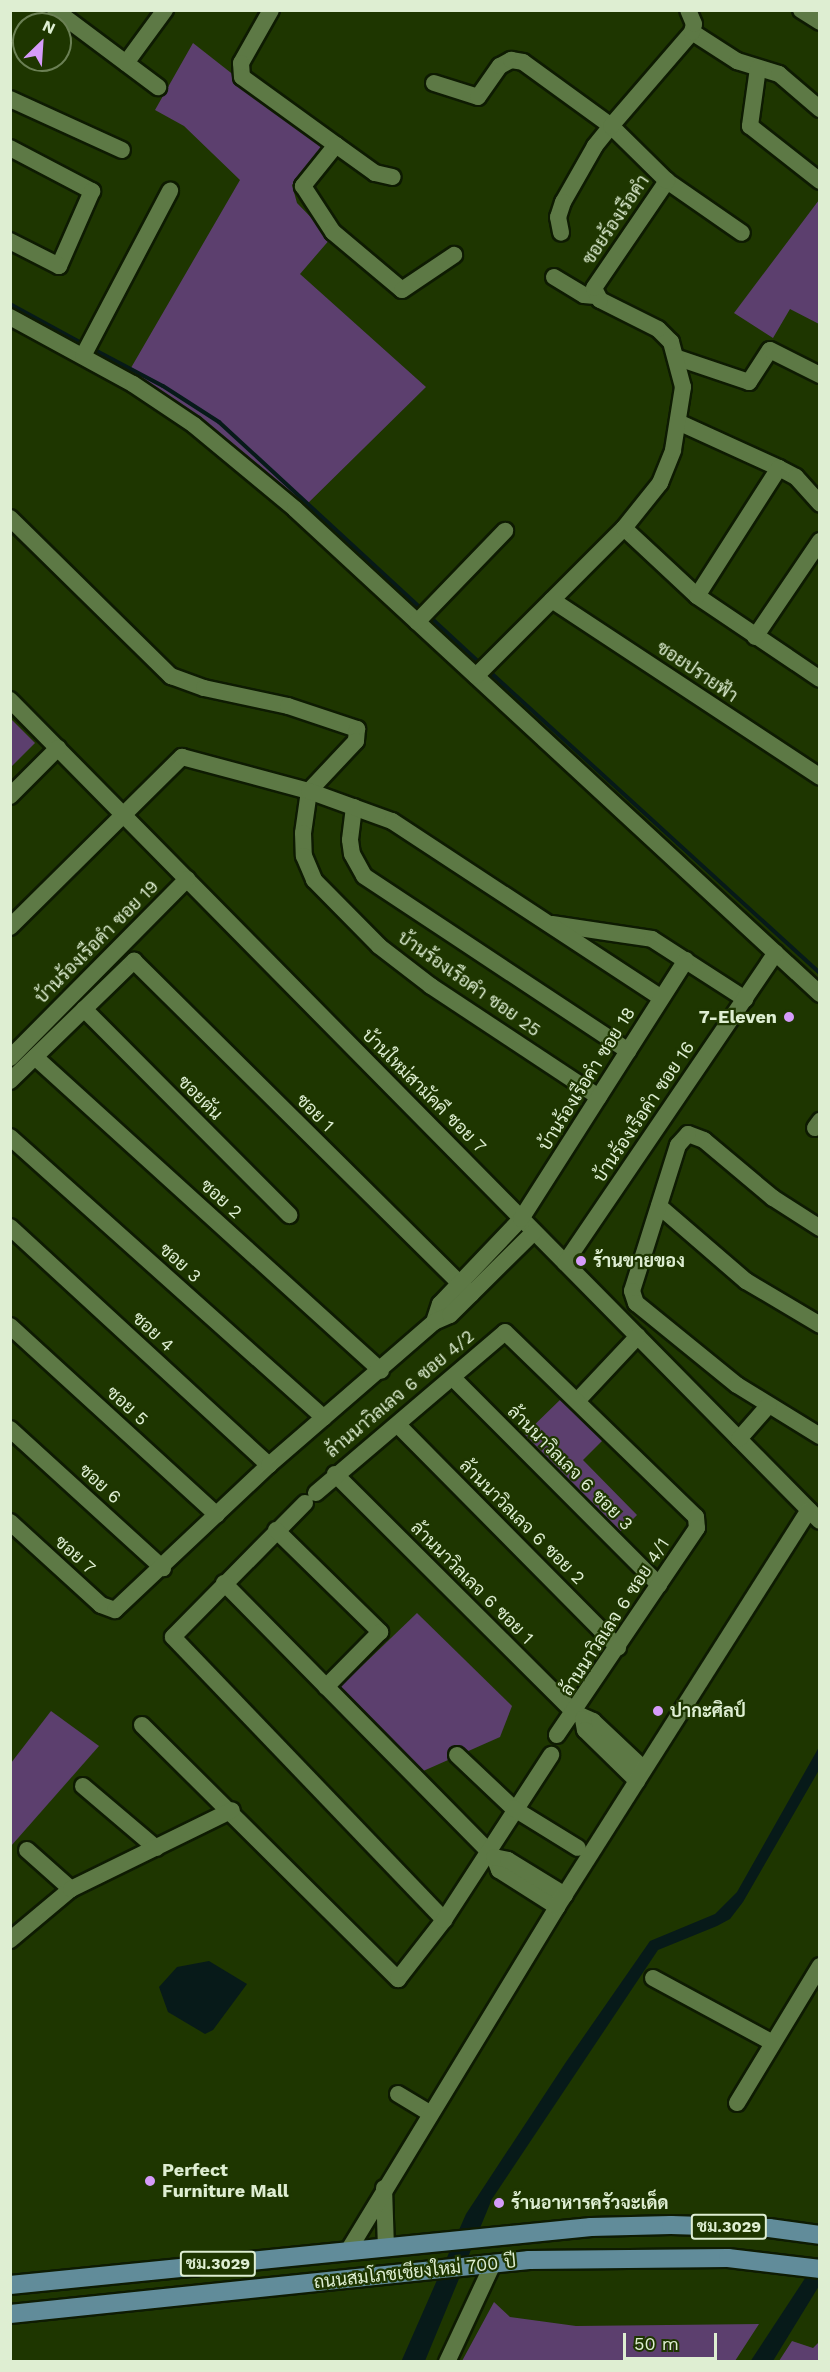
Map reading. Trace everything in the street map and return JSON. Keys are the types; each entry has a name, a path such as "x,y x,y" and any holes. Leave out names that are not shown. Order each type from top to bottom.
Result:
{"main road":[{"name":"ถนนสมโภชเชียงใหม่ 700 ปี","path":"10,2285 494,2236 652,2225 788,2230 819,2235"},
{"name":"ถนนสมโภชเชียงใหม่ 700 ปี","path":"10,2314 493,2264 632,2256 773,2262 819,2269"}],"street":[{"path":"55,10 158,87"},
{"path":"126,63 165,10"},
{"path":"271,10 241,63 242,77 375,173 393,177"},
{"path":"801,10 819,22"},
{"path":"561,233 558,222 563,202 595,146 691,22 736,61 778,75 819,109"},
{"name":"ซอยร้องเรือคำ","path":"434,83 475,97 483,92 500,66 511,60 523,62 611,126 667,181 594,288 595,296 658,329 670,342 678,358 683,387 678,422 660,483 624,528 483,669"},
{"path":"758,68 750,126 819,181"},
{"path":"10,99 122,150"},
{"path":"336,145 303,186 333,231 402,290 454,255"},
{"path":"10,148 92,191 59,266 10,241"},
{"path":"667,181 742,233"},
{"path":"86,350 170,190"},
{"path":"554,277 584,295 595,296"},
{"path":"10,317 86,350 194,425 295,509 483,669 819,994"},
{"path":"678,358 749,382 770,350 819,375"},
{"path":"678,422 796,477 819,504"},
{"path":"697,596 779,468"},
{"path":"10,518 171,676 204,688 288,706 357,729 356,741 309,791"},
{"path":"624,528 697,596 755,638 819,678"},
{"path":"423,617 505,531"},
{"path":"755,638 819,541"},
{"name":"ซอยปรายฟ้า","path":"552,600 819,777"},
{"name":"บ้านใหม่สามัคคี ซอย 7","path":"10,700 814,1515"},
{"path":"10,796 58,748"},
{"path":"10,927 122,813 182,757 309,791 392,821 662,998"},
{"name":"บ้านร้องเรือคำ ซอย 25","path":"309,791 303,833 304,856 314,880 330,899 378,946 431,986 599,1097"},
{"path":"354,807 350,840 352,854 364,876 628,1051"},
{"name":"บ้านร้องเรือคำ ซอย 19","path":"10,1058 187,879"},
{"path":"545,922 652,939 745,999"},
{"name":"บ้านร้องเรือคำ ซอย 16","path":"565,1263 776,953"},
{"name":"บ้านร้องเรือคำ ซอย 18","path":"434,1322 440,1305 458,1283 521,1218 686,960"},
{"name":"ซอย 1","path":"84,1008 131,963 142,967 471,1295"},
{"path":"10,1081 84,1008"},
{"name":"ซอยตัน","path":"84,1008 289,1215"},
{"name":"ซอย 2","path":"35,1057 381,1371"},
{"path":"819,1228 773,1198 696,1135 681,1138 658,1206 632,1298 737,1385 819,1436"},
{"name":"ซอย 3","path":"10,1137 324,1418"},
{"path":"658,1206 746,1281 819,1326"},
{"name":"ซอย 4","path":"10,1227 269,1465"},
{"path":"163,1568 269,1465 381,1371 434,1322 471,1295 534,1232"},
{"name":"ซอย 5","path":"10,1326 217,1515"},
{"name":"ล้านนาวิลเลจ 6 ซอย 4/2","path":"444,1920 172,1636 276,1530 335,1474 398,1425 453,1378 499,1334 511,1335 577,1401"},
{"path":"577,1401 638,1336"},
{"name":"ล้านนาวิลเลจ 6 ซอย 3","path":"453,1378 659,1585"},
{"name":"ล้านนาวิลเลจ 6 ซอย 4/1","path":"557,1735 579,1716 618,1647 697,1528 696,1516 577,1401"},
{"path":"735,1435 765,1402"},
{"name":"ล้านนาวิลเลจ 6 ซอย 2","path":"398,1425 618,1647"},
{"name":"ซอย 6","path":"10,1428 163,1568"},
{"name":"ล้านนาวิลเลจ 6 ซอย 1","path":"335,1474 579,1716 592,1721 640,1775"},
{"path":"348,2251 430,2112 640,1775 814,1515"},
{"name":"ซอย 7","path":"10,1522 101,1605 115,1610 163,1568"},
{"path":"276,1530 380,1632 326,1687"},
{"path":"224,1583 491,1855 508,1860 561,1901"},
{"path":"142,1725 232,1810 394,1978 401,1978 491,1855 513,1808 551,1755"},
{"path":"457,1755 513,1808 578,1848"},
{"path":"83,1786 156,1848"},
{"path":"10,1940 71,1890 232,1810"},
{"path":"27,1850 71,1890"},
{"path":"737,2103 819,1966"},
{"path":"653,1978 773,2043"},
{"path":"398,2094 430,2112"},
{"path":"384,2187 386,2247"},
{"path":"447,2361 493,2264"}],"shaded area":[{"path":"193,43 324,146 292,185 297,203 331,238 300,274 426,387 302,509 180,405 128,373 240,180 184,126 155,110"},
{"path":"819,200 819,324 790,309 773,338 734,313"},
{"path":"11,719 35,743 11,767"},
{"path":"563,1397 604,1439 583,1460 637,1515 619,1533 524,1435"},
{"path":"417,1613 512,1706 500,1737 421,1772 339,1688"},
{"path":"51,1711 99,1746 11,1846 11,1763"},
{"path":"819,1747 819,1770 743,1902 730,1919 658,1950 492,2199 425,2361 401,2362 466,2214 566,2062 650,1941 715,1914 737,1892"},
{"path":"209,1961 247,1984 213,2030 205,2034 168,2012 159,1987 177,1967"},
{"path":"819,2257 819,2286 773,2361 750,2362"},
{"path":"494,2302 510,2317 576,2326 759,2324 735,2361 462,2361"},
{"path":"792,2341 813,2348 819,2342 819,2361 779,2361"}],"waterway":[{"path":"10,304 83,344"},
{"path":"93,349 163,386 219,422 424,611"},
{"path":"429,616 481,664"},
{"path":"489,671 820,973"}],"place":[{"name":"7-Eleven","path":"789,1017"},
{"name":"ร้านขายของ","path":"581,1261"},
{"name":"ปากะศิลป์","path":"658,1711"},
{"name":"Perfect Furniture Mall","path":"150,2181"},
{"name":"ร้านอาหารครัวจะเด็ด","path":"499,2203"}]}
